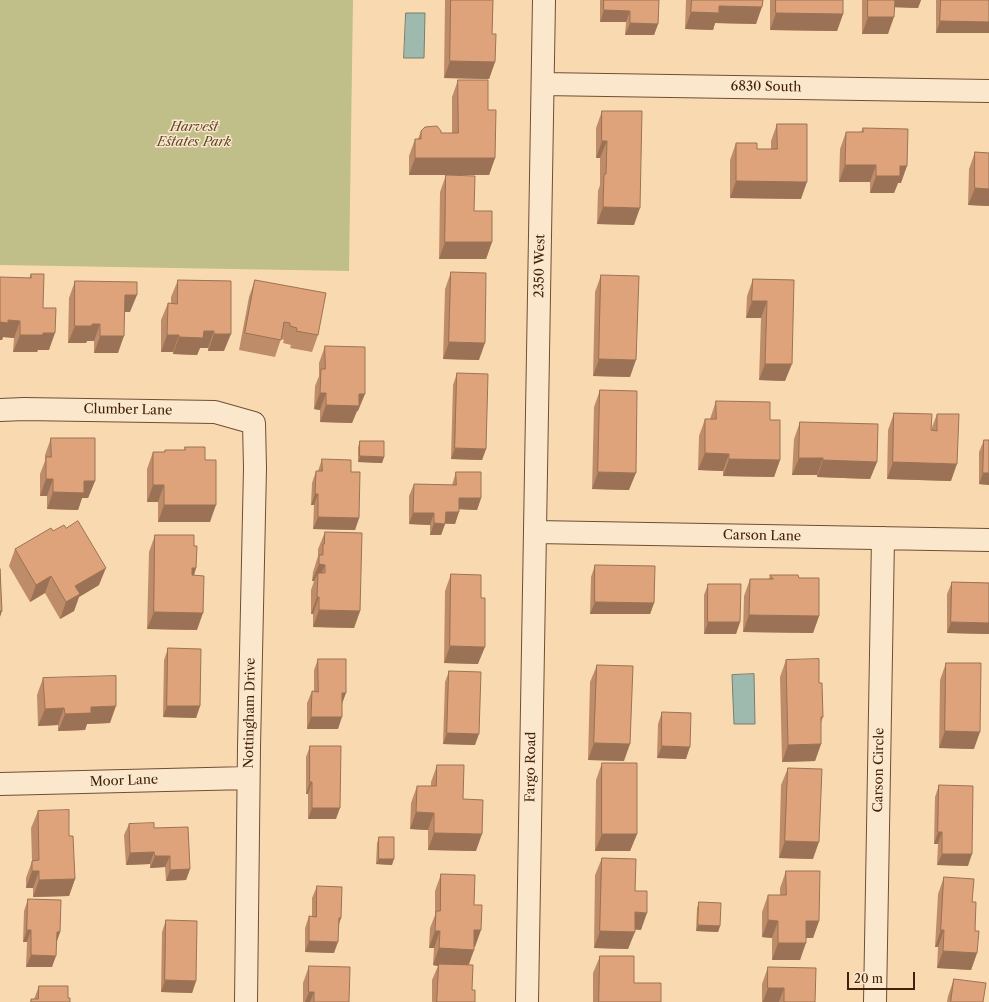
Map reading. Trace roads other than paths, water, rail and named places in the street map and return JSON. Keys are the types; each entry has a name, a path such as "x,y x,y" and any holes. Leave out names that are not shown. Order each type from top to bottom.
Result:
{"street":[{"name":"2350 West","path":"536,532 544,0"},
{"name":"6830 South","path":"543,84 989,91"},
{"name":"Clumber Lane","path":"0,410 24,409 215,412 254,423"},
{"name":"Nottingham Drive","path":"246,1002 248,778 255,468 254,423"},
{"name":"Carson Lane","path":"536,532 989,540"},
{"name":"Fargo Road","path":"528,1002 536,532"},
{"name":"Carson Circle","path":"874,1002 883,538"},
{"name":"Moor Lane","path":"0,784 248,778"}],"park label":[{"name":"Harvest Estates Park","path":"194,134"}]}
